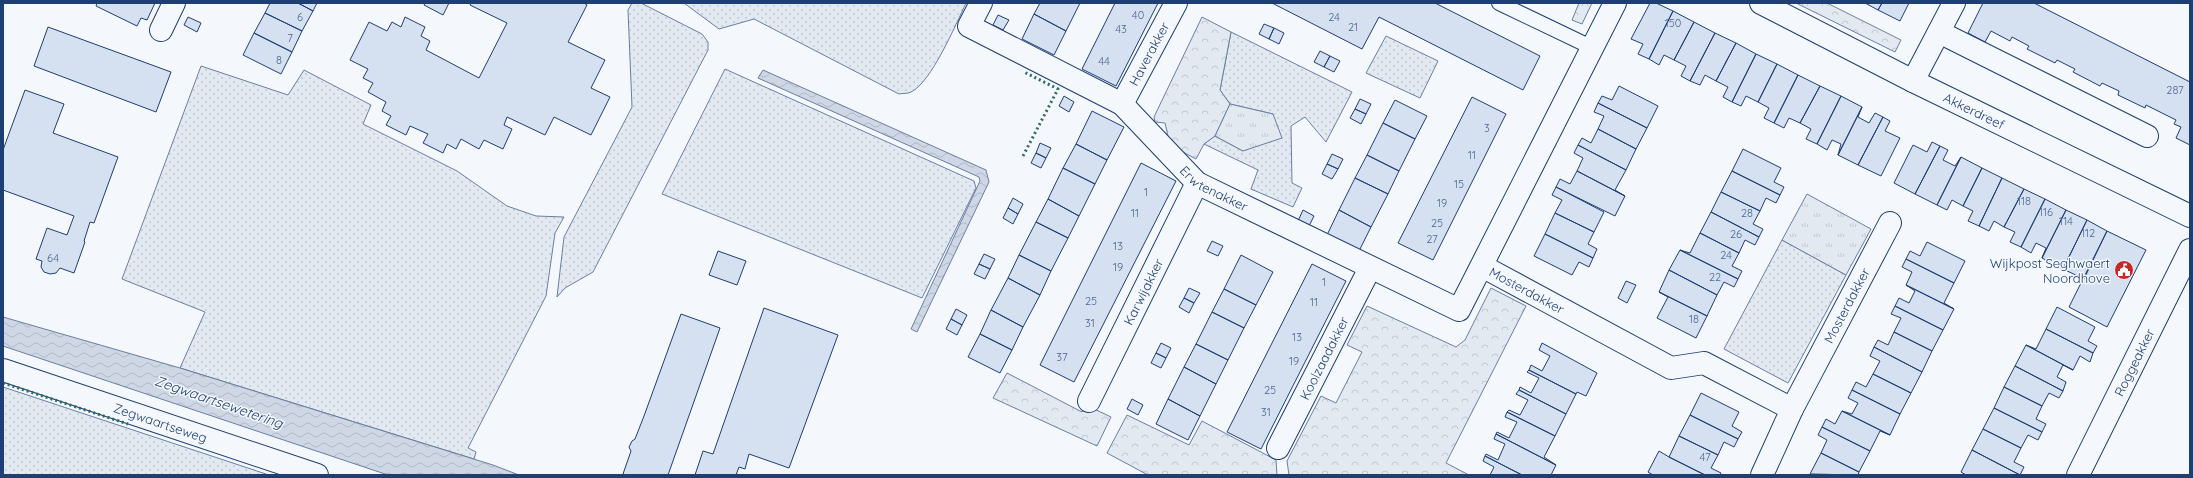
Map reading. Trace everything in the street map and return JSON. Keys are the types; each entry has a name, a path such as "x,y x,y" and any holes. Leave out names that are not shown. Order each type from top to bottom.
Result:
{"street":[{"path":"161,30 174,3"},
{"name":"Erwtenakker","path":"981,3 969,26 1122,104 1196,183 1459,310 1482,266"},
{"name":"Haverakker","path":"1122,104 1176,3"},
{"name":"Mosterdakker","path":"1615,3 1482,266 1671,368 1704,363 1792,409"},
{"name":"Akkerdreef","path":"1761,3 1913,81 2190,216"},
{"path":"1913,81 1954,3"},
{"path":"1939,32 2147,136"},
{"name":"Karwijakker","path":"1089,401 1196,183"},
{"name":"Mosterdakker","path":"1762,475 1792,409 1890,223"},
{"name":"Roggeakker","path":"2078,475 2190,250"},
{"name":"Koolzaadakker","path":"1278,448 1370,268"},
{"name":"Zegwaartseweg","path":"3,370 317,475"}],"lane":[{"path":"1499,3 1592,48"}],"green space":[{"path":"632,3 641,3 702,34 708,42 708,50 593,272 565,288 557,297 564,237 632,107 628,10"},
{"path":"684,3 966,3 942,52 927,77 911,92 899,94 754,19 719,29"},
{"path":"1579,3 1592,3 1582,24 1572,20"},
{"path":"1796,3 1827,3 1901,40 1895,52"},
{"path":"1202,17 1231,32 1220,90 1230,104 1215,136 1204,144 1196,159 1170,145 1165,123 1155,122 1154,117"},
{"path":"1231,32 1352,92 1326,142 1305,117 1291,126 1292,183 1302,188 1293,207 1251,189 1258,170 1204,144 1215,136 1243,151 1273,114 1230,104 1220,90"},
{"path":"1386,36 1438,61 1420,98 1366,73"},
{"path":"201,66 288,95 304,70 371,105 363,124 457,171 507,206 536,216 564,217 555,233 546,296 468,448 476,452 474,459 180,368 205,312 122,279"},
{"path":"725,69 974,181 976,188 922,298 662,194"},
{"path":"1230,104 1273,114 1282,138 1243,151 1215,136"},
{"path":"1807,194 1871,229 1846,275 1782,240"},
{"path":"1782,240 1846,275 1788,383 1724,349"},
{"path":"1491,288 1526,306 1446,463 1469,475 1289,475 1287,461 1321,396 1336,403 1362,352 1347,345 1367,306 1456,347 1465,340"},
{"path":"1007,373 1082,412 1086,405 1111,417 1097,446 993,398"},
{"path":"3,387 269,475 3,475"},
{"path":"1127,415 1189,445 1202,421 1276,460 1277,475 1148,475 1107,453"}],"water":[{"path":"763,70 986,170 989,182 917,332 911,329 980,181 979,177 758,78"},
{"name":"Zegwaartsewetering","path":"3,317 180,368 493,465 519,475 388,475 3,346"}],"building":[{"path":"97,3 155,3 147,20 141,18 137,26 96,6"},
{"path":"270,3 298,3 313,11 302,31 265,13"},
{"path":"298,3 317,3 313,11"},
{"path":"425,3 449,3 443,15 424,5"},
{"path":"471,3 584,3 587,5 568,42 605,60 591,88 610,97 591,135 554,117 545,135 507,117 504,125 512,129 503,149 484,140 479,149 461,139 456,149 447,144 443,153 423,143 428,134 410,126 406,135 386,125 391,116 382,111 386,102 368,92 373,83 363,78 368,69 350,60 369,22 387,31 392,22 401,27 405,17 425,27 421,36 430,41 426,50 479,78 507,23 470,5"},
{"path":"1040,3 1080,3 1066,31 1034,14"},
{"path":"1115,3 1158,3 1116,86 1082,69"},
{"path":"1272,3 1435,3 1540,56 1523,90 1379,17 1362,49"},
{"path":"1650,3 1656,3 1673,11 1649,59 1638,54 1643,44 1631,39"},
{"path":"1865,3 1882,3 1878,10"},
{"path":"1882,3 1909,3 1900,21 1878,10"},
{"path":"1983,3 2034,3 2190,82 2190,145 2176,138 2181,127 2174,124 2176,120 2146,105 2145,108 2118,95 2119,91 2102,83 2100,86 2073,72 2075,69 2057,60 2055,63 2027,49 2029,46 2012,37 2010,41 1991,31 1985,42 1968,33"},
{"path":"1673,11 1694,22 1674,60 1664,55 1659,65 1649,59"},
{"path":"265,13 302,31 292,52 254,33"},
{"path":"1034,14 1066,31 1054,55 1022,39"},
{"path":"998,15 1009,20 1003,30 993,25"},
{"path":"188,17 201,23 197,32 184,25"},
{"path":"1694,22 1715,33 1690,81 1681,76 1686,66 1674,60"},
{"path":"1264,24 1274,28 1269,39 1259,34"},
{"path":"48,27 171,72 156,112 34,66"},
{"path":"1274,28 1284,33 1279,44 1269,39"},
{"path":"254,33 292,52 281,74 243,55"},
{"path":"1715,33 1736,43 1716,81 1705,75 1700,85 1690,81"},
{"path":"1736,43 1756,54 1732,102 1723,97 1728,87 1716,81"},
{"path":"1320,51 1330,56 1324,67 1314,62"},
{"path":"1756,54 1777,64 1758,102 1746,96 1741,106 1732,102"},
{"path":"1330,56 1340,61 1334,72 1324,67"},
{"path":"1777,64 1798,75 1774,123 1764,118 1769,108 1758,102"},
{"path":"1798,75 1820,86 1800,123 1789,118 1784,128 1774,123"},
{"path":"1619,86 1658,106 1647,128 1598,103 1602,96 1612,100"},
{"path":"1820,86 1841,96 1817,144 1806,139 1811,129 1800,123"},
{"path":"25,90 64,104 53,133 118,157 94,223 90,222 84,241 85,242 74,273 60,268 56,273 50,274 44,272 41,267 42,261 36,259 47,228 67,235 74,216 3,190 3,150"},
{"path":"1064,96 1074,102 1069,112 1059,106"},
{"path":"1841,96 1862,107 1838,155 1841,144 1832,140 1827,150 1817,144"},
{"path":"1472,97 1506,114 1433,260 1398,243"},
{"path":"1360,99 1371,104 1366,114 1355,109"},
{"path":"1395,100 1427,116 1415,139 1383,123"},
{"path":"1598,103 1647,128 1636,149 1598,129 1604,116 1594,112"},
{"path":"1862,107 1858,117 1869,123 1875,113 1883,117 1858,165 1838,155"},
{"path":"1355,109 1366,114 1361,124 1350,118"},
{"path":"1092,111 1124,127 1107,160 1076,144"},
{"path":"1883,117 1890,121 1885,131 1900,138 1881,176 1858,165"},
{"path":"1383,123 1415,139 1399,171 1367,155"},
{"path":"1598,129 1636,149 1626,170 1578,145 1582,138 1591,143"},
{"path":"1932,142 1940,146 1915,194 1894,183 1913,145 1927,152"},
{"path":"1040,143 1051,148 1046,158 1036,153"},
{"path":"1076,144 1107,160 1095,184 1063,168"},
{"path":"1578,145 1626,170 1615,190 1625,196 1577,171 1583,158 1574,153"},
{"path":"1940,146 1948,150 1943,160 1955,166 1961,157 1937,205 1915,194"},
{"path":"1743,149 1781,168 1774,182 1784,187 1780,195 1732,171"},
{"path":"1036,153 1046,158 1041,168 1031,163"},
{"path":"1332,154 1343,159 1338,169 1327,164"},
{"path":"1367,155 1399,171 1388,194 1355,178"},
{"path":"1961,157 1982,168 1963,206 1952,200 1947,210 1937,205"},
{"path":"1141,163 1176,181 1074,382 1040,365"},
{"path":"1327,164 1338,169 1332,179 1322,174"},
{"path":"1063,168 1095,184 1079,216 1048,199"},
{"path":"1982,168 2002,178 1979,226 1968,221 1973,211 1963,206"},
{"path":"1577,171 1625,196 1615,216 1556,187 1560,179 1570,184"},
{"path":"1732,171 1780,195 1776,203 1766,198 1760,211 1721,192"},
{"path":"1355,178 1388,194 1371,227 1339,210"},
{"path":"2002,178 2024,189 2004,227 1994,221 1989,231 1979,226"},
{"path":"1556,187 1604,212 1594,232 1555,213 1562,200 1552,195"},
{"path":"2024,189 2045,199 2021,247 2010,242 2015,232 2004,227"},
{"path":"1721,192 1760,211 1753,224 1763,229 1759,237 1711,212"},
{"path":"1013,198 1023,204 1018,214 1008,208"},
{"path":"1048,199 1079,216 1068,238 1036,222"},
{"path":"2045,199 2066,210 2042,258 2046,248 2036,243 2031,253 2021,247"},
{"path":"1008,208 1018,214 1013,224 1003,218"},
{"path":"1303,210 1314,216 1309,226 1298,221"},
{"path":"1339,210 1371,227 1359,251 1327,235"},
{"path":"2066,210 2087,220 2063,269 2042,258"},
{"path":"1711,212 1759,237 1755,245 1745,240 1739,253 1700,233"},
{"path":"1555,213 1594,232 1588,244 1597,249 1593,258 1545,234"},
{"path":"2087,220 2107,231 2084,279 2063,269"},
{"path":"1036,222 1068,238 1051,271 1019,255"},
{"path":"2107,231 2146,250 2107,327 2069,307"},
{"path":"1700,233 1739,253 1732,266 1742,271 1738,279 1680,250 1690,253"},
{"path":"1545,234 1593,258 1589,267 1579,262 1572,275 1534,256"},
{"path":"1212,241 1223,246 1218,256 1207,251"},
{"path":"1927,242 1965,261 1954,283 1906,259 1910,251 1920,256"},
{"path":"1680,250 1738,279 1734,287 1724,282 1717,295 1669,270"},
{"path":"718,251 746,261 737,285 709,275"},
{"path":"984,254 995,259 990,269 979,264"},
{"path":"1019,255 1051,271 1040,295 1008,278"},
{"path":"1241,255 1273,272 1256,305 1224,289"},
{"path":"1906,259 1954,283 1944,303 1954,309 1906,285 1912,272 1902,267"},
{"path":"979,264 990,269 985,279 974,274"},
{"path":"1312,264 1346,281 1261,449 1227,432"},
{"path":"1669,270 1717,295 1707,316 1659,292"},
{"path":"1008,278 1040,295 1023,327 991,310"},
{"path":"1626,281 1636,285 1627,303 1618,298"},
{"path":"1906,285 1954,309 1943,330 1895,306 1899,298 1909,303 1915,291"},
{"path":"1189,288 1200,293 1194,303 1184,298"},
{"path":"1224,289 1256,305 1244,328 1212,312"},
{"path":"1659,292 1707,316 1696,338 1657,318 1668,297"},
{"path":"1184,298 1194,303 1189,313 1179,307"},
{"path":"1895,306 1943,330 1932,351 1894,332 1901,318 1891,314"},
{"path":"2057,307 2095,327 2088,341 2097,346 2093,353 2046,329"},
{"path":"764,308 838,335 789,468 749,454 745,469 739,467 736,475 695,475 703,451 713,454"},
{"path":"956,309 967,315 962,325 951,319"},
{"path":"991,310 1023,327 1012,350 980,334"},
{"path":"1212,312 1244,328 1228,360 1196,344"},
{"path":"681,314 720,328 668,475 623,474 631,451 629,447 635,439 644,416"},
{"path":"951,319 962,325 957,335 946,329"},
{"path":"2046,329 2093,353 2090,362 2080,356 2073,370 2026,345 2036,349"},
{"path":"1894,332 1932,351 1922,372 1874,347 1878,340 1888,345"},
{"path":"980,334 1012,350 1000,373 968,357"},
{"path":"1161,343 1171,348 1166,358 1156,353"},
{"path":"1542,343 1597,373 1586,396 1577,392 1576,394 1529,370 1531,365 1542,371 1550,356 1539,350"},
{"path":"1196,344 1228,360 1216,384 1184,367"},
{"path":"2026,345 2073,370 2063,365 2057,377 2066,382 2063,391 2015,366"},
{"path":"1874,347 1922,372 1911,393 1873,374 1880,361 1870,356"},
{"path":"1156,353 1166,358 1161,368 1151,363"},
{"path":"2015,366 2063,391 2059,398 2049,393 2042,406 2004,387"},
{"path":"1184,367 1216,384 1200,416 1168,399"},
{"path":"1529,370 1576,394 1566,414 1519,390 1520,387 1531,393 1539,378 1527,372"},
{"path":"1873,374 1911,393 1900,414 1852,390 1856,382 1866,387"},
{"path":"2004,387 2042,406 2036,419 2046,424 2042,432 1994,408"},
{"path":"1519,390 1566,414 1555,436 1507,412 1509,410 1520,415 1528,400 1516,394"},
{"path":"1852,390 1900,414 1890,435 1842,411 1852,414 1858,403 1848,398"},
{"path":"1701,393 1739,412 1732,426 1742,432 1738,439 1690,415"},
{"path":"1132,399 1143,405 1138,415 1127,409"},
{"path":"1168,399 1200,416 1188,440 1156,424"},
{"path":"1994,408 2042,432 2038,440 2028,435 2021,448 1983,429"},
{"path":"1842,411 1890,435 1880,431 1870,451 1822,427 1826,419 1835,424"},
{"path":"1507,412 1555,436 1544,457 1556,465 1496,434 1497,432 1509,438 1517,422 1505,417"},
{"path":"1690,415 1738,439 1734,447 1724,442 1718,455 1679,436"},
{"path":"1822,427 1870,451 1859,472 1821,453 1827,440 1818,435"},
{"path":"1983,429 2021,448 2014,462 2024,467 2020,475 1972,450"},
{"path":"1496,434 1556,465 1551,475 1522,475 1485,456 1486,454 1498,460 1505,444 1494,439"},
{"path":"1679,436 1718,455 1711,468 1721,473 1720,475 1705,475 1669,457"},
{"path":"1972,450 2020,475 1966,475 1961,472"},
{"path":"1659,451 1705,475 1653,475 1648,472"},
{"path":"1821,453 1859,472 1858,475 1810,474"},
{"path":"1485,456 1522,475 1490,475 1494,467 1483,461"}],"hedge":[{"path":"1023,156 1058,89 1024,72"},
{"path":"3,383 128,424"}],"place":[{"name":"Wijkpost Seghwaert Noordhove","path":"2124,270"}]}
